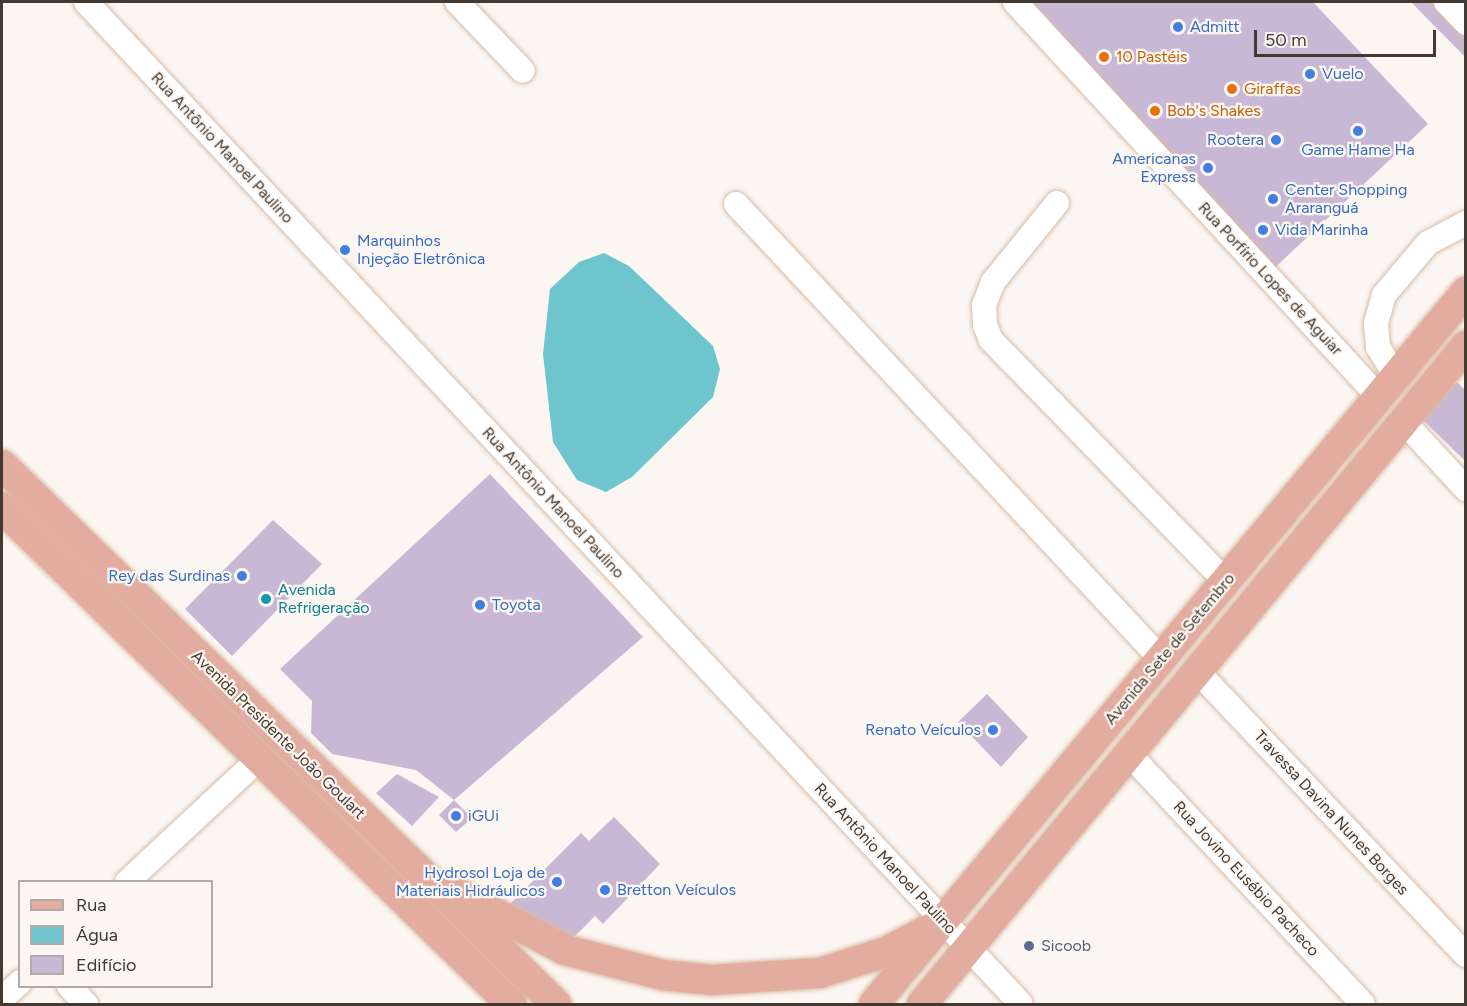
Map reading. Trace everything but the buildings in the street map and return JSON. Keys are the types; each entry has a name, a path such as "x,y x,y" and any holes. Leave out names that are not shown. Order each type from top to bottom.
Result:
{"main road":[{"name":"Avenida Sete de Setembro","path":"874,1005 1466,292"},
{"name":"Avenida Sete de Setembro","path":"922,1005 1466,345"},
{"path":"1388,386 1374,412 1379,421 1389,426 1403,421"},
{"name":"Avenida Presidente João Goulart","path":"2,465 556,1005"},
{"name":"Avenida Presidente João Goulart","path":"2,508 511,1005"},
{"path":"400,854 488,912 566,950 663,975 711,981 820,973 886,952 943,921"}],"street":[{"path":"457,2 523,71"},
{"name":"Rua Porfírio Lopes de Aguiar","path":"1015,2 1388,386"},
{"path":"1446,2 1466,23"},
{"name":"Rua Antônio Manoel Paulino","path":"98,6 1021,1005"},
{"path":"1057,203 993,282 984,305 985,325 991,340 1226,582"},
{"path":"736,204 1161,659"},
{"path":"1388,386 1378,347 1376,323 1384,295 1428,243 1466,223"},
{"path":"1403,421 1466,489"},
{"name":"Travessa Davina Nunes Borges","path":"1197,671 1466,955"},
{"name":"Rua Jovino Eusébio Pacheco","path":"1129,754 1363,1005"},
{"path":"129,880 259,759"},
{"path":"2,999 18,984"},
{"path":"70,988 86,1005"}],"water":[{"path":"604,253 629,266 713,346 720,369 713,397 632,477 606,492 577,480 553,442 543,354 550,289 579,262"}],"place":[{"name":"Admitt","path":"1178,27"},
{"name":"10 Pastéis","path":"1104,57"},
{"name":"Vuelo","path":"1310,74"},
{"name":"Giraffas","path":"1232,89"},
{"name":"Bob's Shakes","path":"1155,111"},
{"name":"Game Hame Ha","path":"1358,131"},
{"name":"Rootera","path":"1276,140"},
{"name":"Americanas Express","path":"1208,168"},
{"name":"Center Shopping Araranguá","path":"1273,199"},
{"name":"Vida Marinha","path":"1263,230"},
{"name":"Marquinhos Injeção Eletrônica","path":"345,250"},
{"name":"Rey das Surdinas","path":"242,576"},
{"name":"Avenida Refrigeração","path":"266,599"},
{"name":"Toyota","path":"480,605"},
{"name":"Renato Veículos","path":"993,730"},
{"name":"iGUi","path":"456,816"},
{"name":"Hydrosol Loja de Materiais Hidráulicos","path":"557,882"},
{"name":"Bretton Veículos","path":"605,890"},
{"name":"Sicoob","path":"1029,946"}]}
